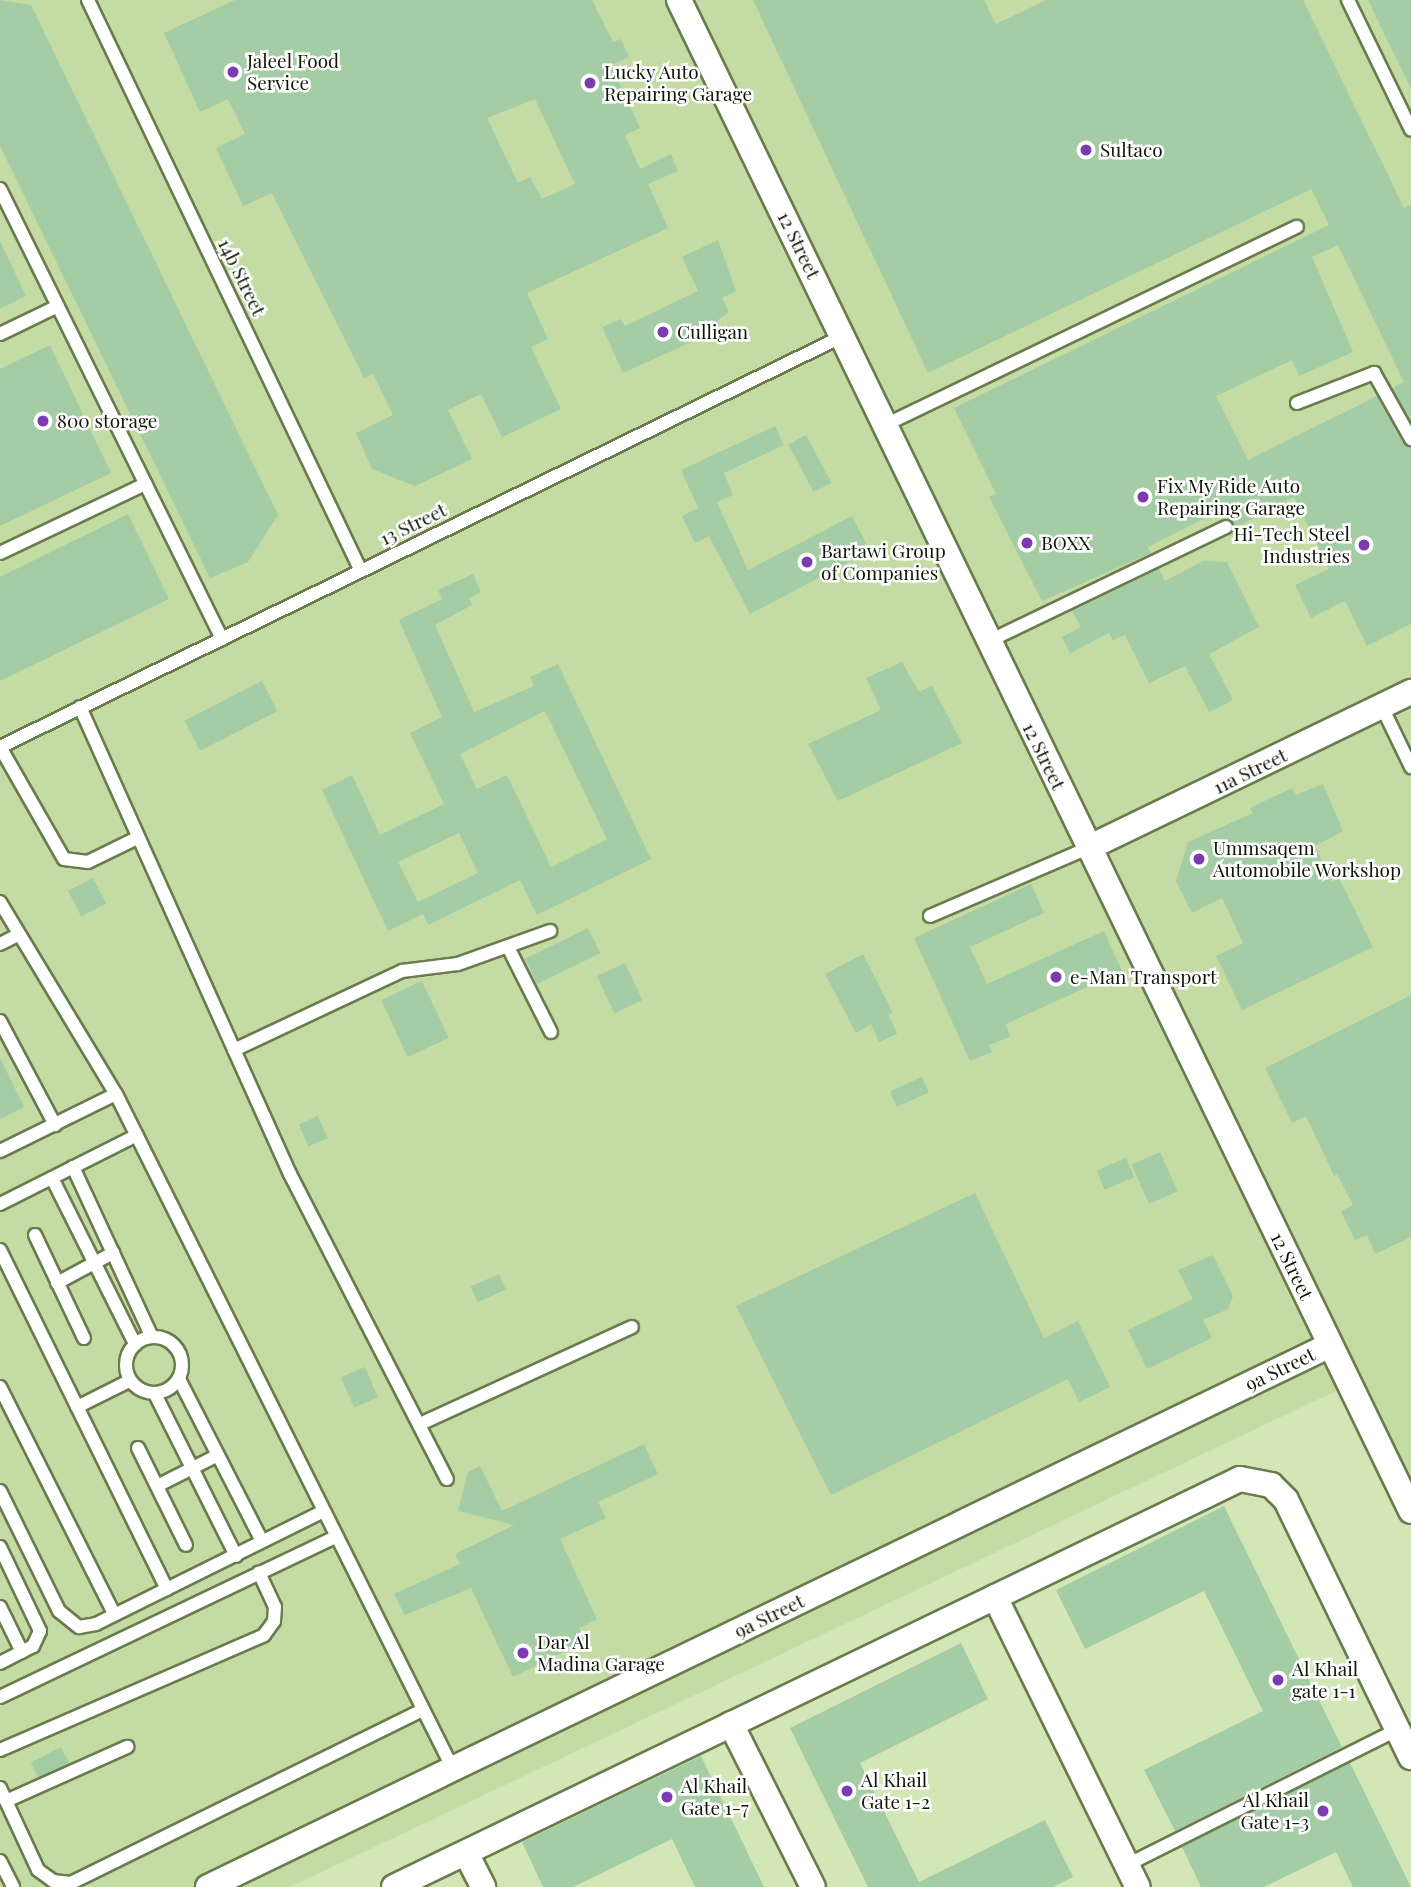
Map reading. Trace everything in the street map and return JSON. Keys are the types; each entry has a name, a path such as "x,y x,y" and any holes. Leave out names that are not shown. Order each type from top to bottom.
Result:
{"street":[{"name":"12 Street","path":"679,0 1411,1511"},
{"name":"11a Street","path":"1088,848 1411,692"},
{"name":"9a Street","path":"208,1887 1330,1345"},
{"path":"394,1887 1230,1482 1261,1480 1286,1500 1411,1757"},
{"path":"995,1597 1131,1880"},
{"path":"731,1724 813,1887"},
{"path":"466,1853 483,1887"}],"lane":[{"name":"14b Street","path":"88,0 361,571"},
{"path":"1348,0 1411,130"},
{"path":"0,189 222,639"},
{"path":"885,425 1297,227"},
{"path":"0,334 58,306"},
{"name":"13 Street","path":"0,747 843,336"},
{"path":"1297,403 1364,373 1374,373 1411,439"},
{"path":"0,553 145,484"},
{"path":"989,641 1226,527"},
{"path":"1382,707 1411,767"},
{"path":"80,708 314,1222 447,1479"},
{"path":"0,747 64,859 88,862 137,838"},
{"path":"930,916 1088,848"},
{"path":"0,902 16,936 58,996 116,1094 453,1769"},
{"path":"234,1051 402,971 447,967 509,949 550,931"},
{"path":"0,944 16,936"},
{"path":"509,949 551,1032"},
{"path":"0,1021 55,1125"},
{"path":"0,1151 116,1094"},
{"path":"0,1204 137,1135"},
{"path":"73,1167 152,1337"},
{"path":"52,1178 135,1344"},
{"path":"35,1235 84,1338"},
{"path":"0,1251 167,1589"},
{"path":"57,1283 113,1253"},
{"path":"420,1424 632,1328"},
{"path":"152,1337 171,1342 178,1350 182,1369 178,1379 155,1394 145,1393 130,1381 125,1361 135,1344 152,1337"},
{"path":"178,1379 262,1541"},
{"path":"77,1407 130,1381"},
{"path":"0,1387 114,1614"},
{"path":"155,1394 236,1556"},
{"path":"138,1448 186,1545"},
{"path":"157,1486 218,1455"},
{"path":"0,1491 64,1618 88,1627 324,1511"},
{"path":"0,1697 337,1536"},
{"path":"0,1547 39,1626 37,1642 0,1662"},
{"path":"0,1750 264,1635 274,1621 275,1607 259,1573"},
{"path":"0,1606 22,1651"},
{"path":"0,1788 38,1870 53,1881 71,1883 424,1710"},
{"path":"1131,1880 1398,1729"},
{"path":"6,1801 127,1747"},
{"path":"0,1861 13,1887"}],"shaded area":[{"path":"0,0 1411,0 1411,1493 1359,1380 290,1887 0,1887"}],"building":[{"path":"0,0 31,5 278,515 248,562 210,578 0,146"},
{"path":"235,0 592,0 613,42 621,39 629,57 611,65 640,128 625,135 640,169 671,154 678,171 648,184 668,228 527,293 548,339 531,347 561,409 502,437 481,394 448,410 472,459 415,486 372,469 356,433 393,415 373,374 364,378 272,193 243,206 216,148 245,134 228,99 200,112 164,33","holes":["535,99 575,184 542,199 530,177 518,183 487,118"]},
{"path":"753,0 984,0 996,24 1046,0 1303,0 1404,208 1411,204 1411,421 1392,388 1404,382 1338,245 1312,257 1353,352 1299,376 1292,360 1216,396 1248,460 1377,396 1403,443 1411,448 1411,624 1367,646 1345,601 1311,618 1295,585 1329,569 1294,497 1235,528 1221,510 1148,547 1151,553 1042,601 989,497 996,494 954,408 1329,225 1311,189 928,373"},
{"path":"1368,0 1411,0 1411,89"},
{"path":"718,240 736,291 722,298 729,312 718,320 720,329 623,373 602,327 621,319 625,326 698,291 682,257"},
{"path":"0,241 26,296 0,309"},
{"name":"800 storage","path":"50,345 111,473 0,526 0,369"},
{"path":"775,426 784,445 724,473 733,495 717,502 748,570 852,516 870,551 750,614 709,536 695,543 682,516 698,508 681,470"},
{"path":"806,435 831,483 814,492 788,444"},
{"path":"128,514 169,599 0,681 0,577"},
{"path":"1203,561 1227,562 1259,627 1209,654 1233,700 1209,712 1185,666 1149,683 1125,635 1113,640 1109,633 1070,653 1062,637 1081,627 1072,611 1159,569 1165,581"},
{"path":"473,574 481,592 469,598 472,605 435,625 474,712 534,686 530,677 558,664 651,859 537,915 520,880 428,925 423,914 388,931 322,790 352,775 380,835 444,804 410,733 442,717 399,620 442,599 438,590","holes":["545,711 607,839 551,867 507,775 477,789 460,754","459,833 478,873 418,902 398,862"]},
{"path":"902,662 919,692 932,686 962,743 838,801 808,744 881,710 866,678"},
{"path":"262,681 277,711 200,751 184,720"},
{"path":"1323,784 1343,831 1315,846 1332,882 1339,878 1373,947 1242,1010 1216,956 1243,943 1222,898 1192,913 1176,881 1188,842 1253,813 1250,808 1292,788 1296,795"},
{"path":"93,878 106,904 81,917 68,891"},
{"path":"1031,884 1044,913 970,947 987,984 1104,931 1122,971 1006,1024 1010,1037 989,1045 992,1052 970,1061 914,938"},
{"path":"588,928 600,953 537,984 525,959"},
{"path":"863,954 893,1013 889,1015 897,1034 879,1042 871,1024 856,1033 825,974"},
{"path":"625,963 642,1000 614,1013 597,976"},
{"path":"422,981 449,1038 408,1057 381,1000"},
{"path":"1411,995 1411,1237 1375,1254 1367,1235 1355,1240 1341,1211 1353,1205 1337,1174 1334,1176 1306,1116 1292,1123 1265,1068"},
{"path":"0,1058 24,1107 0,1119"},
{"path":"922,1077 929,1093 897,1107 890,1091"},
{"path":"318,1116 328,1138 309,1146 299,1125"},
{"path":"1160,1152 1177,1191 1149,1204 1132,1165"},
{"path":"1126,1158 1134,1177 1105,1190 1097,1171"},
{"path":"975,1193 1044,1338 1078,1321 1110,1387 1079,1402 1068,1379 831,1495 736,1306"},
{"path":"1213,1255 1233,1296 1228,1309 1203,1320 1212,1338 1147,1369 1128,1330 1193,1299 1178,1270"},
{"path":"499,1274 506,1290 478,1302 471,1287"},
{"path":"365,1367 378,1397 354,1408 341,1377"},
{"path":"644,1444 658,1474 598,1502 606,1518 560,1539 597,1619 579,1628 586,1641 513,1677 471,1588 405,1615 394,1594 460,1564 455,1554 514,1525 458,1511 468,1472 480,1466 502,1511"},
{"name":"Al Khail gate 1-1","path":"1224,1506 1342,1747 1175,1831 1144,1770 1263,1711 1204,1591 1085,1649 1056,1590"},
{"name":"Al Khail Gate 1-2","path":"961,1643 988,1699 860,1763 919,1882 1045,1820 1073,1877 1053,1887 868,1887 790,1728"},
{"path":"61,1747 69,1763 39,1778 31,1762"},
{"name":"Al Khail Gate 1-7","path":"701,1756 764,1887 695,1887 672,1839 573,1887 543,1887 522,1842"},
{"name":"Al Khail Gate 1-3","path":"1350,1763 1411,1887 1353,1887 1336,1852 1264,1887 1201,1887 1182,1847"}],"place":[{"name":"Jaleel Food Service","path":"233,72"},
{"name":"Lucky Auto Repairing Garage","path":"590,83"},
{"name":"Sultaco","path":"1086,150"},
{"name":"Culligan","path":"663,332"},
{"name":"800 storage","path":"43,421"},
{"name":"Fix My Ride Auto Repairing Garage","path":"1143,497"},
{"name":"BOXX","path":"1027,543"},
{"name":"Hi-Tech Steel Industries","path":"1364,545"},
{"name":"Bartawi Group of Companies","path":"807,562"},
{"name":"Ummsaqem Automobile Workshop","path":"1199,859"},
{"name":"e-Man Transport","path":"1056,977"},
{"name":"Dar Al Madina Garage","path":"523,1653"},
{"name":"Al Khail gate 1-1","path":"1278,1680"},
{"name":"Al Khail Gate 1-2","path":"847,1791"},
{"name":"Al Khail Gate 1-7","path":"667,1797"},
{"name":"Al Khail Gate 1-3","path":"1323,1811"}]}
